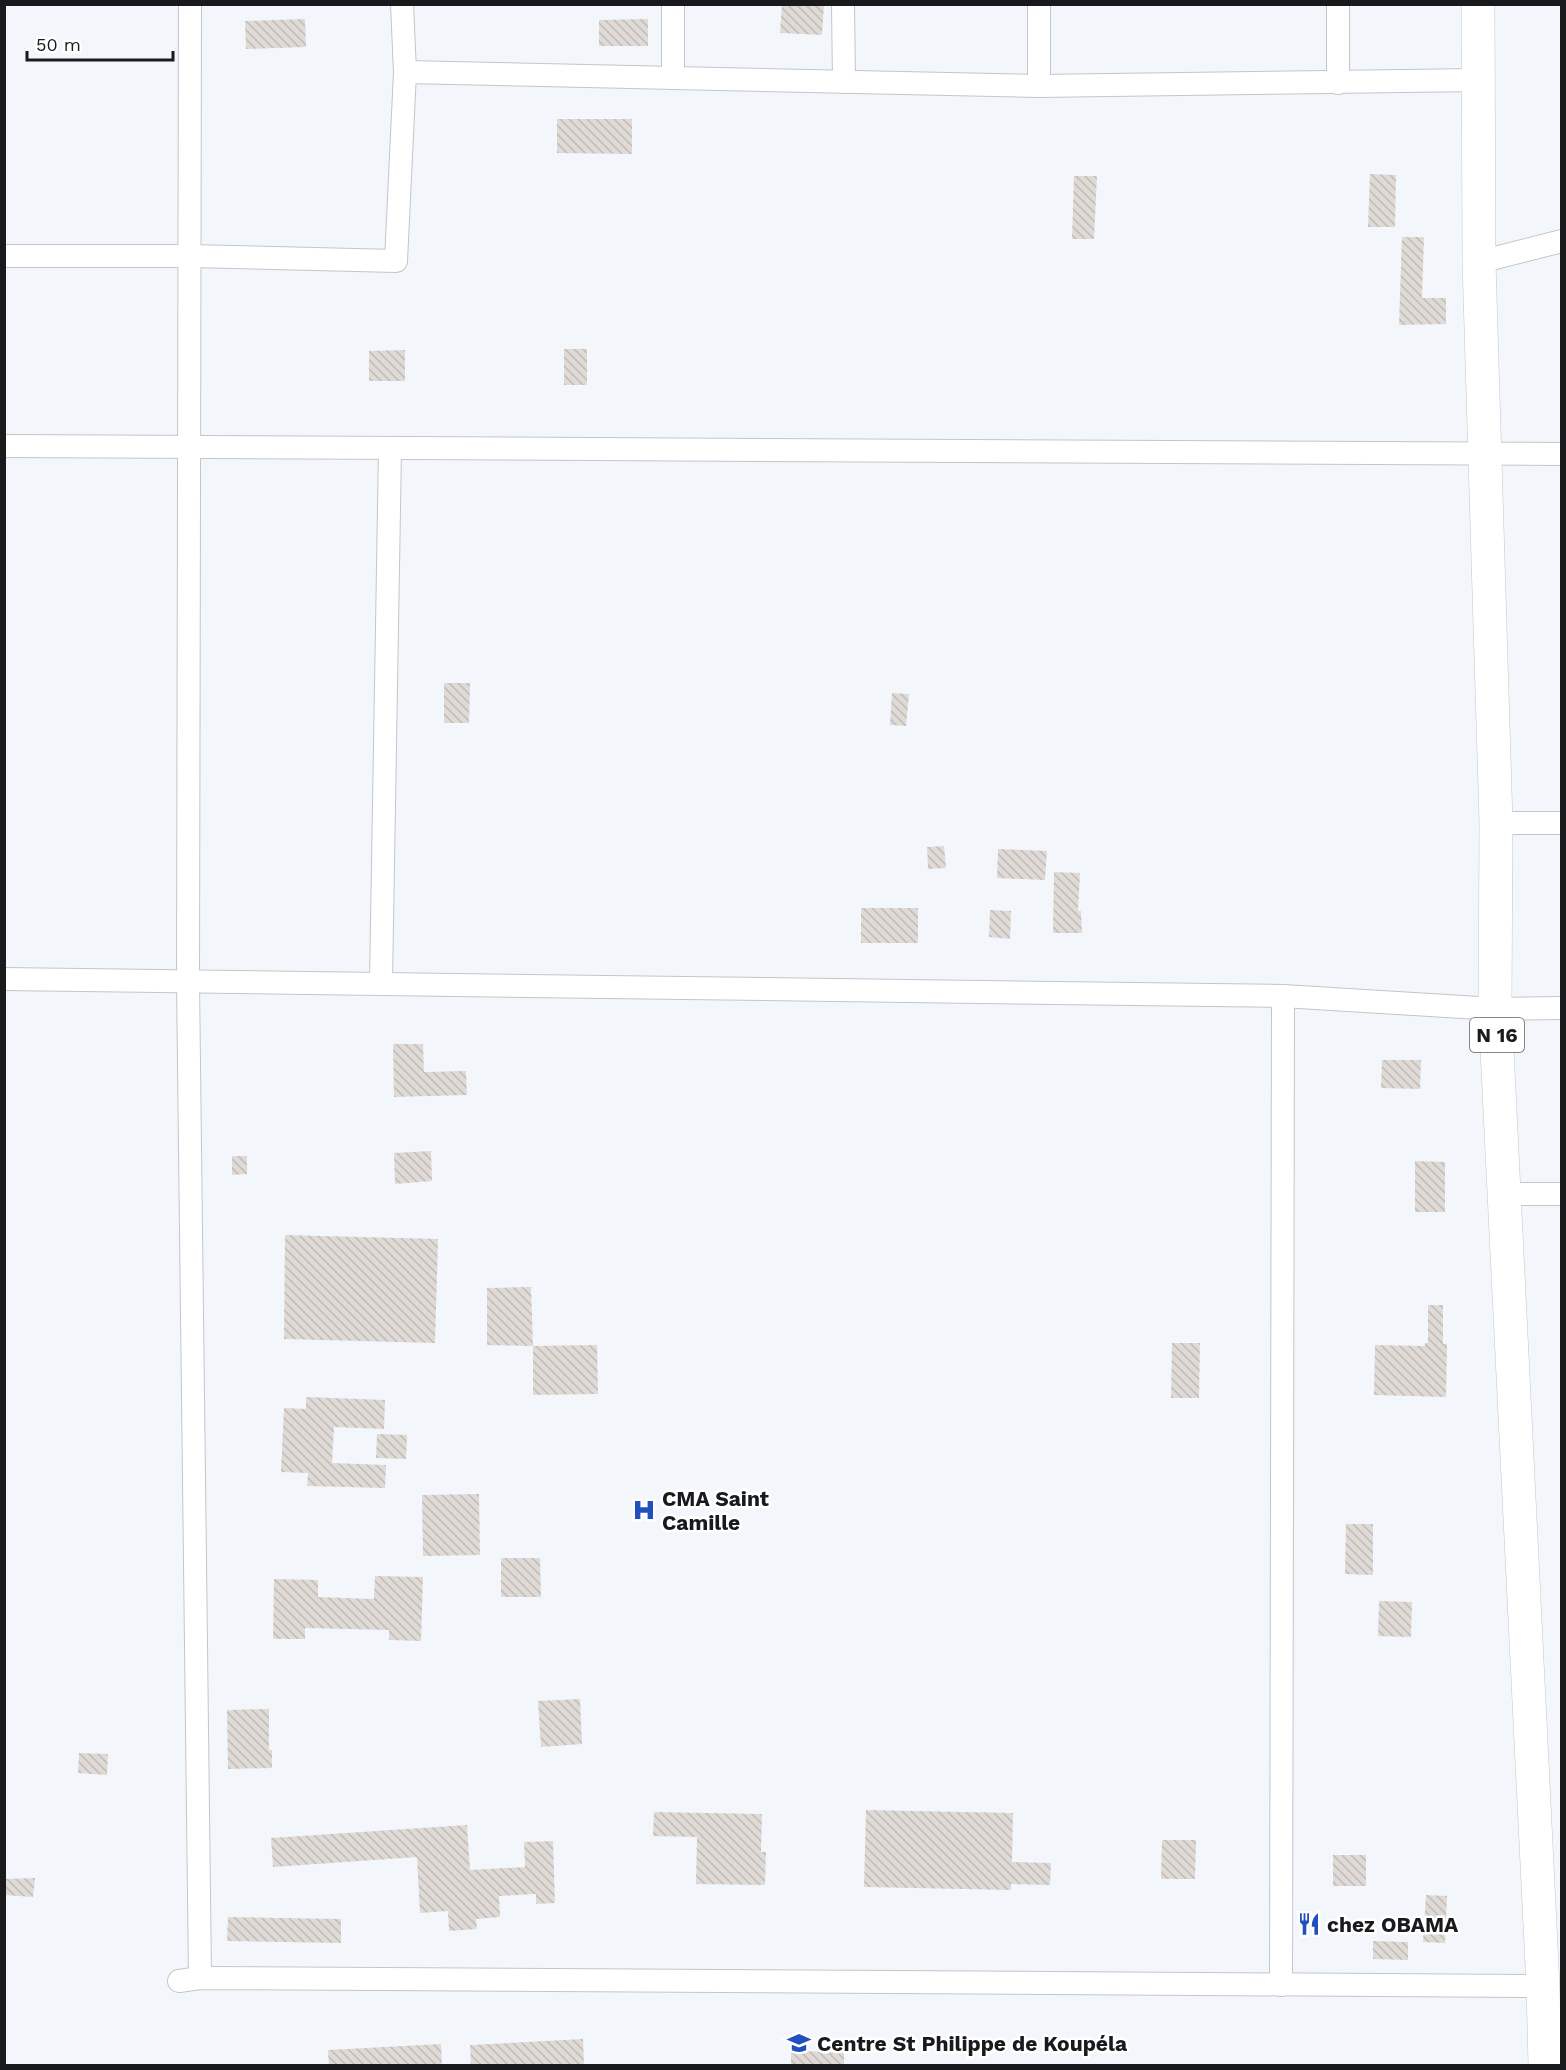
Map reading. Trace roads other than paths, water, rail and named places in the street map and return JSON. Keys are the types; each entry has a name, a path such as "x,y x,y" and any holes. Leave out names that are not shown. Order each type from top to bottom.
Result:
{"highway":[{"name":"N 16","path":"1479,4 1479,262 1496,823 1495,1009 1545,2066"}],"street":[{"path":"190,4 188,981 190,1980 1543,1986"},
{"path":"4,256 189,256 396,261 405,72 402,4"},
{"path":"673,4 673,78"},
{"path":"843,4 844,82"},
{"path":"1039,4 1039,86"},
{"path":"1338,4 1338,83"},
{"path":"405,72 1039,86 1479,80"},
{"path":"1479,262 1562,241"},
{"path":"4,446 1562,454"},
{"path":"381,983 390,447"},
{"path":"1496,823 1562,823"},
{"path":"4,979 1283,996 1495,1009 1562,1008"},
{"path":"1281,1985 1283,996"},
{"path":"1505,1194 1562,1194"}],"place":[{"name":"CMA Saint Camille","path":"644,1510"},
{"name":"chez OBAMA","path":"1309,1924"},
{"name":"Centre St Philippe de Koupéla","path":"799,2043"}]}
